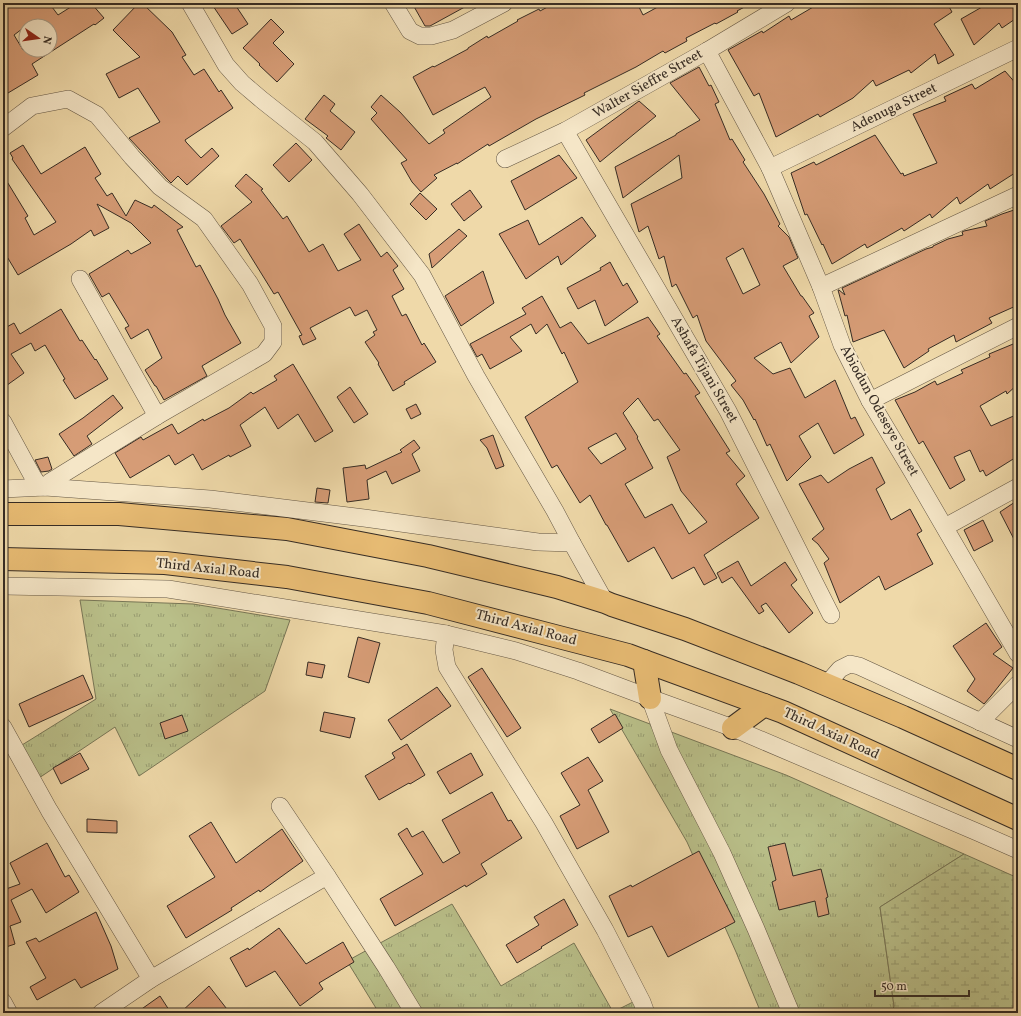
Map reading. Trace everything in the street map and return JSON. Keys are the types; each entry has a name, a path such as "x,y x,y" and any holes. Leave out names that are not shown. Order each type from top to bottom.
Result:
{"highway":[{"path":"3,514 119,514 287,529 428,556 557,587 685,629 799,673 903,717 1018,769"},
{"name":"Third Axial Road","path":"3,559 165,563 287,577 428,603 552,635 644,661 782,712 1018,819"},
{"path":"644,661 650,698"},
{"path":"733,728 764,705"}],"street":[{"path":"190,3 226,64 242,83 315,142 360,194 422,275 476,376 555,511 605,602"},
{"path":"393,3 410,31 420,36 431,36 453,30 504,3"},
{"name":"Walter Sieffre Street","path":"505,159 564,131 707,51 787,3"},
{"name":"Adenuga Street","path":"770,168 1018,49"},
{"name":"Abiodun Odeseye Street","path":"707,51 770,168 821,286 842,346 870,401 1018,654"},
{"path":"3,128 32,106 68,99 97,115 132,157 160,187 204,219 250,284 272,326 273,342 264,354 157,416 43,487"},
{"name":"Ashafa Tijani Street","path":"564,131 728,411 831,615"},
{"path":"821,286 1018,195"},
{"path":"80,279 157,416"},
{"path":"870,401 1018,326"},
{"path":"3,422 33,476 43,487"},
{"path":"3,488 43,487 210,499 538,542 572,543"},
{"path":"945,527 1018,488"},
{"path":"3,586 168,589 446,634 522,653 578,671 733,728 1018,850"},
{"path":"446,634 444,650 447,667 544,823 605,930 642,1002 646,1013"},
{"path":"826,684 840,669 850,664 859,666 1018,739"},
{"path":"980,722 1018,684"},
{"path":"650,698 669,750 725,859 791,1013"},
{"path":"3,727 49,810 151,979"},
{"path":"280,806 386,967 414,1013"},
{"path":"101,1013 151,979 327,876"},
{"path":"3,1002 9,1013"}],"green space":[{"path":"80,600 193,604 290,620 265,691 139,776 115,727 36,780 22,745 96,699"},
{"path":"610,709 786,775 964,854 880,907 894,1006 892,1013 761,1013 736,952 687,842"},
{"path":"964,854 1018,878 1018,1013 892,1013 894,1006 880,907"},
{"path":"452,904 501,986 574,943 613,1012 635,1001 639,1013 379,1013 347,961"}],"building":[{"path":"3,3 49,3 58,15 77,3 91,3 104,18 58,47 58,18 18,18 18,32 14,35 18,42 18,58 41,58 32,64 38,75 3,96"},
{"path":"139,3 142,3 172,32 186,55 182,57 194,75 204,69 219,92 221,90 233,108 185,140 201,158 212,148 219,156 187,185 178,176 171,183 129,138 160,122 138,88 119,98 106,74 140,57 113,30"},
{"path":"211,3 234,3 248,24 232,34"},
{"path":"412,3 472,3 430,26 425,26"},
{"path":"555,3 637,3 643,15 665,3 752,3 716,24 715,23 686,38 687,41 665,53 663,51 636,67 584,93 585,95 536,119 489,146 488,144 457,164 434,175 437,178 421,192 412,182 401,163 407,160 371,119 377,113 371,107 381,95 400,112 429,144 445,133 443,130 491,97 485,87 433,115 413,77 468,49 487,36 488,38 518,21 517,20"},
{"path":"820,3 824,6 830,3 947,3 952,12 934,24 954,55 938,64 935,54 911,73 909,70 876,86 873,80 853,98 820,117 818,114 776,137 759,93 754,96 728,50 762,31 763,33 789,16 791,20"},
{"path":"989,3 1018,3 1018,17 1002,28 999,23 974,45 961,19"},
{"path":"271,19 284,32 273,43 294,64 277,82 243,48"},
{"path":"699,67 709,86 711,85 719,102 715,104 730,140 732,139 745,160 743,162 764,194 780,224 778,226 789,237 798,258 783,266 801,296 814,313 809,316 819,337 791,363 781,342 754,358 773,374 790,368 805,398 835,380 851,419 855,417 864,435 834,454 818,423 799,436 811,457 787,481 770,444 767,446 755,419 754,420 743,400 731,385 736,381 706,341 697,315 693,318 676,284 672,287 664,256 659,259 648,226 639,232 631,204 682,178 679,155 623,198 615,167 676,135 700,120 670,83","holes":["743,248 760,285 743,294 726,258"]},
{"path":"1005,71 1018,86 1018,171 990,189 988,184 960,204 957,197 932,218 930,214 904,231 902,228 867,248 865,244 832,264 807,214 805,215 791,173 814,162 816,165 875,135 901,174 903,173 904,176 937,163 913,114 946,101 944,97 972,84 975,89"},
{"path":"324,95 335,104 330,111 355,132 341,150 326,138 328,136 305,119"},
{"path":"639,101 656,116 600,162 586,140"},
{"path":"296,143 312,160 289,182 273,165"},
{"path":"23,145 41,174 85,147 101,174 95,178 107,196 112,193 126,216 135,200 152,208 154,205 183,227 177,230 196,267 200,265 241,343 202,366 207,376 164,400 155,386 145,370 162,358 148,329 131,339 125,328 129,326 109,293 102,297 89,274 128,250 131,254 151,243 131,223 97,204 109,228 94,236 91,230 71,244 18,275 3,250 3,175 28,216 25,218 34,235 56,222 12,159 13,158 10,153"},
{"path":"559,155 577,178 525,210 511,181"},
{"path":"246,174 263,189 261,190 283,219 287,216 309,252 323,244 338,271 361,260 344,234 359,224 381,257 387,252 398,266 393,270 404,289 392,296 402,316 406,314 422,345 424,343 436,362 404,382 405,384 393,391 378,364 379,363 365,342 375,335 373,332 377,330 367,310 355,316 350,307 310,328 316,339 303,345 299,336 302,335 278,292 274,294 240,239 234,243 221,226 252,202 235,186"},
{"path":"470,190 482,207 464,221 451,204"},
{"path":"420,193 437,209 426,220 410,204"},
{"path":"1014,210 1018,218 1018,305 989,318 992,323 956,342 954,335 928,349 929,351 904,368 884,330 853,342 847,315 845,316 838,290 845,295 842,288 948,239 963,235 962,232 964,231 987,226 985,221"},
{"path":"582,217 596,236 561,265 558,256 526,279 499,234 528,220 539,245"},
{"path":"459,229 467,236 432,268 429,254"},
{"path":"610,262 623,286 627,283 638,302 605,326 595,300 578,309 567,288 601,270 600,268"},
{"path":"483,271 494,303 461,326 445,296"},
{"path":"542,296 560,328 571,322 588,344 648,317 660,334 657,336 684,374 686,373 700,393 695,396 730,451 726,453 745,476 736,484 759,518 704,555 717,578 704,585 694,567 672,579 654,547 628,562 590,495 580,503 557,465 552,468 525,417 578,382 564,352 562,354 547,324 536,334 531,324 510,337 522,351 490,369 482,354 477,357 470,344 526,314 522,308","holes":["638,398 654,421 658,419 680,450 667,457 681,491 707,522 689,534 672,504 645,518 625,484 653,468 637,438 638,437 623,413","616,433 626,449 601,464 588,448"]},
{"path":"61,309 80,341 82,340 95,360 96,359 108,379 75,399 63,380 65,379 45,345 35,351 31,343 11,354 24,373 3,388 3,329 14,323 20,334"},
{"path":"1018,342 1018,384 1007,394 1006,391 980,406 991,426 1018,414 1018,456 986,476 983,470 980,472 970,450 954,457 965,480 950,489 923,441 919,444 895,400 915,392 935,381 937,385 963,373 961,370 990,357 989,354"},
{"path":"293,364 333,431 315,442 298,414 278,429 265,407 240,425 251,446 230,457 229,455 202,470 193,454 175,465 169,455 130,478 115,453 141,437 143,440 172,424 178,434 203,419 204,421 229,408 251,392 253,394 277,380 274,376"},
{"path":"350,387 368,414 354,423 337,397"},
{"path":"113,395 123,408 87,436 92,444 74,456 59,434"},
{"path":"416,404 421,414 411,419 406,409"},
{"path":"493,435 504,466 496,469 487,448 480,440"},
{"path":"414,440 420,448 412,454 420,471 392,484 386,471 367,480 369,499 347,502 343,468 365,465 366,469 402,452 400,450"},
{"path":"48,457 52,469 41,472 35,460"},
{"path":"872,457 885,483 876,489 891,520 910,509 922,531 917,534 933,564 885,590 879,576 840,603 824,563 829,559 818,544 812,539 824,529 799,484 821,475 828,483 849,469"},
{"path":"317,488 330,490 328,503 315,502"},
{"path":"1018,500 1018,547 1000,512"},
{"path":"983,520 993,541 974,551 964,530"},
{"path":"738,561 751,586 785,562 797,580 791,585 813,613 789,633 766,603 761,606 764,611 759,614 732,577 722,583 717,573"},
{"path":"986,623 1002,647 993,654 1013,668 984,704 967,691 975,679 953,646"},
{"path":"358,637 380,643 369,683 348,677"},
{"path":"308,662 325,665 322,678 306,675"},
{"path":"482,668 521,728 507,737 468,677"},
{"path":"83,675 93,698 29,727 19,704"},
{"path":"437,687 451,706 401,740 388,720"},
{"path":"324,712 355,718 350,738 320,731"},
{"path":"615,714 623,728 599,743 591,729"},
{"path":"182,715 188,731 165,739 160,723"},
{"path":"407,744 425,775 379,800 365,776 395,758 392,753"},
{"path":"80,753 89,769 61,784 53,768"},
{"path":"471,753 483,775 450,794 437,772"},
{"path":"588,757 603,781 588,790 609,832 577,849 560,816 580,805 561,773"},
{"path":"492,792 508,821 511,820 522,838 481,864 487,874 466,887 465,885 395,926 380,899 423,874 398,834 407,828 412,837 423,831 443,863 460,853 442,820"},
{"path":"87,819 117,821 117,833 87,832"},
{"path":"211,822 236,863 282,829 303,861 260,892 259,890 231,908 232,910 186,938 167,906 215,877 189,836"},
{"path":"47,843 65,877 69,875 79,892 46,913 32,889 11,900 21,922 10,926 15,944 3,948 3,883 6,889 20,884 10,863"},
{"path":"785,843 793,876 821,869 828,897 826,898 829,914 818,917 815,901 779,910 772,882 776,880 768,847"},
{"path":"699,851 735,922 668,957 652,926 628,937 609,896 631,885 632,887"},
{"path":"564,899 578,925 517,963 506,945 539,925 534,917"},
{"path":"96,912 111,946 118,969 81,988 75,979 37,1000 30,987 46,978 26,942 36,938 39,942"},
{"path":"279,928 306,964 343,942 354,962 319,983 323,989 300,1006 275,971 246,987 230,958 248,948 249,950"},
{"path":"209,986 230,1013 180,1013"},
{"path":"160,996 171,1013 136,1013"}]}
